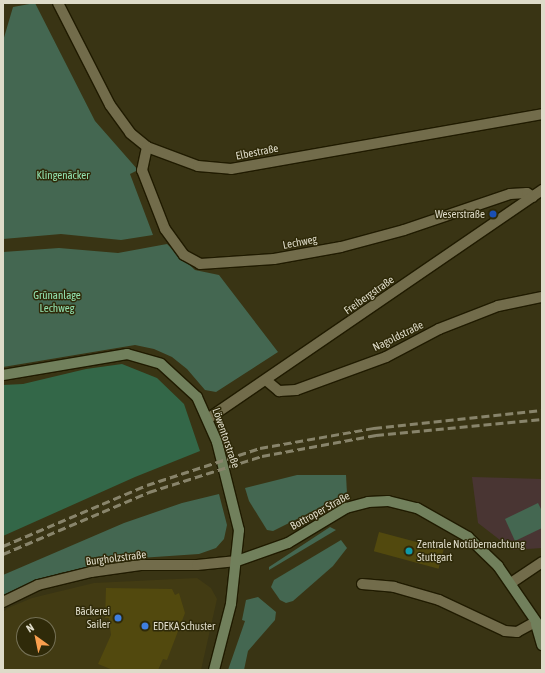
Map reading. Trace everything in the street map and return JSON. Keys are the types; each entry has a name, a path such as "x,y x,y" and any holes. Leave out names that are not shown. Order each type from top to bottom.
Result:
{"main road":[{"name":"Löwentorstraße","path":"3,375 127,354 161,364 176,374 197,397 209,418 238,521 236,561 231,604 214,670"},
{"name":"Bottroper Straße","path":"236,561 288,543 346,508 368,502 388,501 417,508 468,536 511,583 538,626 542,645"}],"street":[{"name":"Elbestraße","path":"63,4 110,105 130,133 147,147 198,166 231,169 542,114"},
{"name":"Lechweg","path":"147,147 142,170 165,229 184,255 200,264 274,259 333,248 404,230 510,194 527,193 533,197"},
{"name":"Freibergstraße","path":"209,418 267,381 542,190"},
{"name":"Nagoldstraße","path":"267,381 279,391 296,390 386,357 439,329 498,306 542,297"},
{"name":"Burgholzstraße","path":"3,602 38,585 92,572 141,566 197,565 236,561"},
{"path":"511,583 542,562"},
{"path":"362,584 394,587 439,600 505,631 517,632 538,626"}],"shaded area":[{"path":"472,477 542,479 542,548 513,550 478,523"},
{"path":"197,578 211,588 217,599 201,670 3,670 3,612 8,608 32,598 94,583"}],"green space":[{"name":"Klingenäcker","path":"35,3 95,121 138,170 130,174 153,235 121,240 61,234 3,239 3,41 13,7"},
{"name":"Grünanlage Lechweg","path":"167,244 195,270 219,275 278,352 216,392 205,390 187,369 172,357 154,349 135,345 3,367 3,252 59,248 118,253"},
{"path":"122,364 157,378 184,404 200,451 135,477 3,536 3,385 23,384 86,369"},
{"path":"297,475 346,475 347,494 273,531 267,530 249,501 245,488"},
{"path":"219,494 227,525 224,539 216,548 199,554 140,558 60,573 3,596 3,575 124,523 182,503"},
{"path":"538,503 542,511 542,528 515,541 505,519"},
{"path":"330,527 336,530 269,570 269,567"},
{"path":"341,540 347,548 333,566 293,601 286,603 280,600 271,587 274,580"},
{"path":"258,597 276,612 275,620 248,651 244,670 228,670 245,621 242,620 246,600"}],"building":[{"name":"Zentrale Notübernachtung Stuttgart","path":"379,532 444,549 439,569 374,551"},
{"name":"EDEKA Schuster","path":"106,588 172,589 175,595 179,593 185,613 167,660 163,659 158,670 113,670 98,664 111,635 109,618 105,618"}],"railway":[{"path":"3,546 147,485 260,448 374,428 542,410"},
{"path":"3,554 149,492 262,456 376,435 542,419"}],"place":[{"name":"Weserstraße","path":"493,214"},
{"name":"Zentrale Notübernachtung Stuttgart","path":"409,551"},
{"name":"Bäckerei Sailer","path":"118,618"},
{"name":"EDEKA Schuster","path":"145,626"}]}
